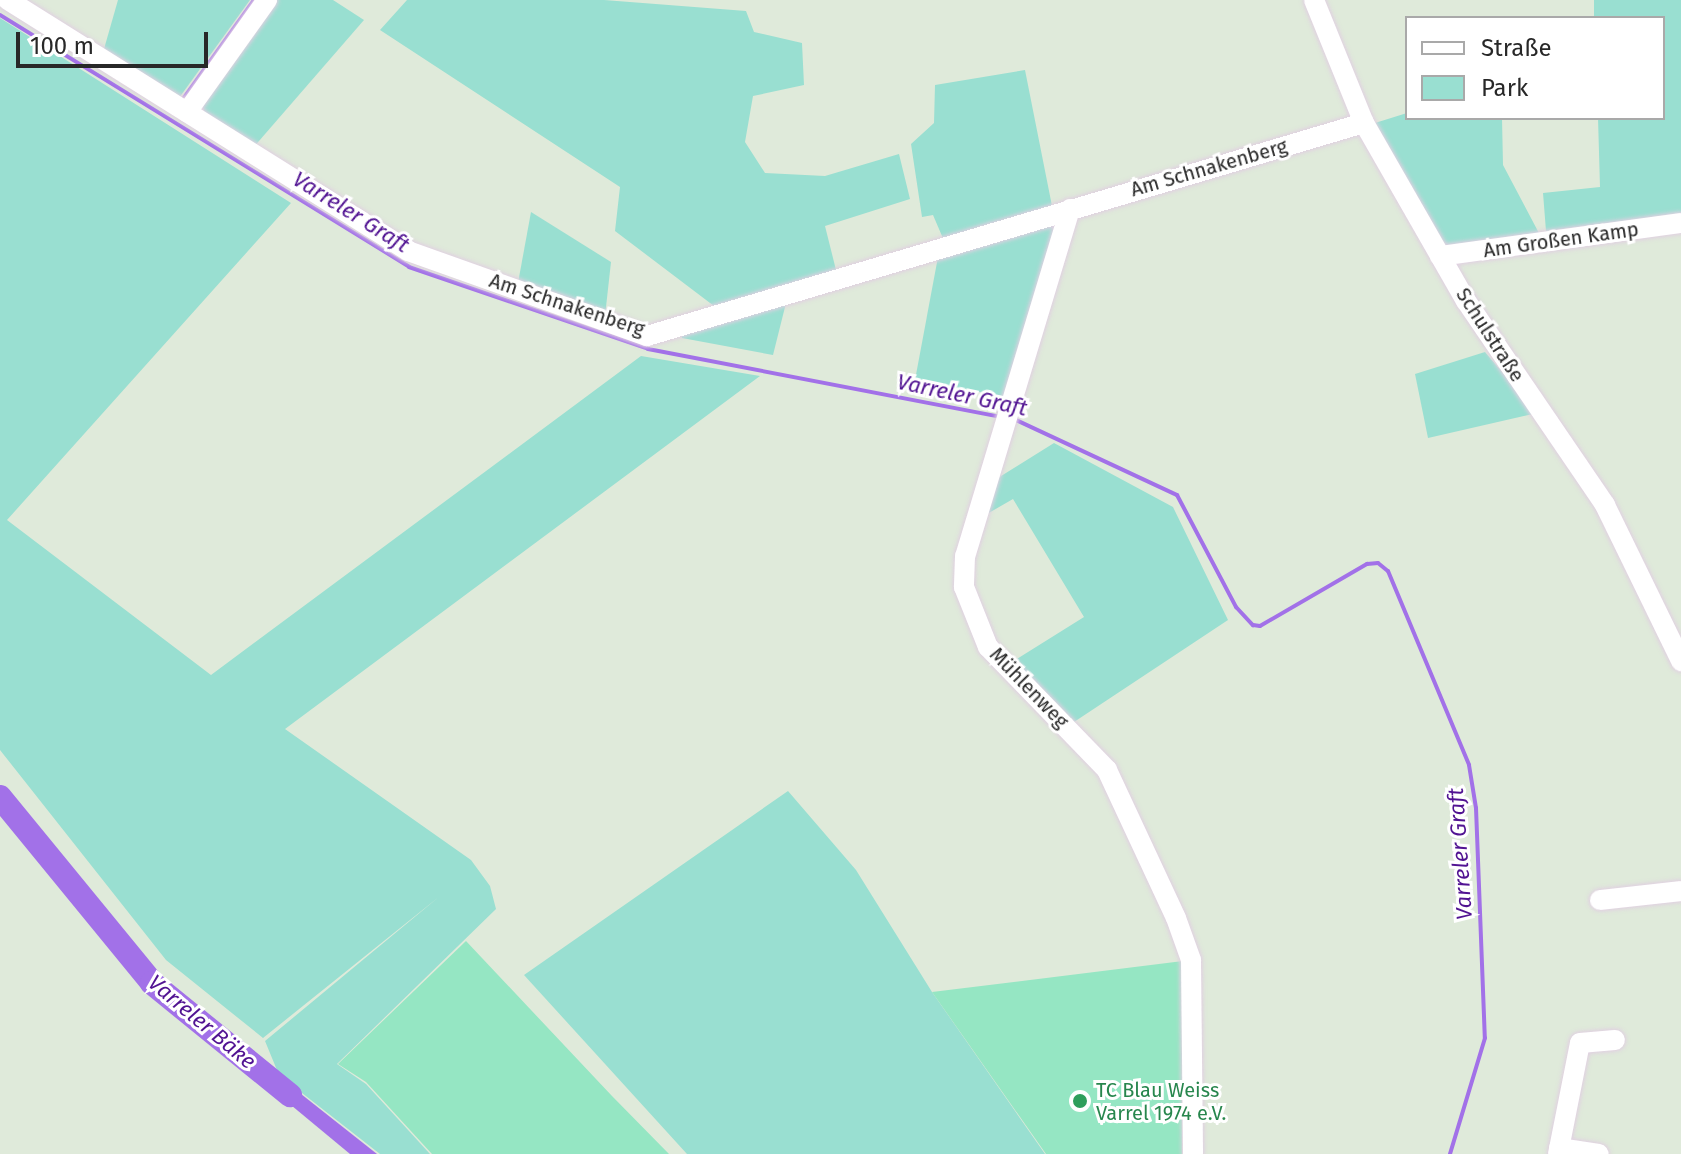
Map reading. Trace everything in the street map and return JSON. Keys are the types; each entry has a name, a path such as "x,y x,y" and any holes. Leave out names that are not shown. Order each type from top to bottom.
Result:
{"street":[{"name":"Am Schnakenberg","path":"8,0 408,251 647,336 1364,123"},
{"path":"187,112 267,0"},
{"name":"Schulstraße","path":"1314,0 1364,123 1440,256 1605,505 1681,661"},
{"name":"Mühlenweg","path":"1070,209 965,556 964,587 988,647 1107,770 1176,918 1191,960 1193,1154"},
{"name":"Am Großen Kamp","path":"1440,256 1681,223"},
{"path":"1600,900 1681,891"},
{"path":"1599,1154 1558,1151 1580,1043 1615,1040"}],"green space":[{"path":"118,0 250,0 179,98 104,49"},
{"path":"275,0 333,0 364,20 253,148 206,119 202,104"},
{"path":"407,0 604,0 746,11 754,32 802,43 804,85 753,96 745,142 765,173 825,176 899,154 910,199 825,226 836,270 714,306 615,231 620,187 380,30"},
{"path":"1594,0 1681,0 1681,214 1546,231 1543,193 1600,187 1598,120 1665,120 1665,16 1594,16"},
{"path":"0,18 291,203 7,520 211,675 641,356 760,376 285,729 471,860 490,886 496,909 337,1064 366,1084 430,1154 380,1154 279,1075 265,1041 440,896 263,1038 166,960 0,750"},
{"path":"1025,70 1052,206 945,243 933,215 922,217 911,144 934,123 935,85"},
{"path":"1405,114 1405,120 1502,120 1503,165 1541,237 1443,251 1375,123"},
{"path":"531,212 611,262 605,316 518,283"},
{"path":"1065,218 1006,397 915,380 938,257"},
{"path":"787,299 773,355 682,338 681,331"},
{"path":"1485,352 1537,413 1428,438 1415,374"},
{"path":"1054,443 1173,507 1228,620 1074,722 1012,662 1084,617 1013,499 980,518 993,481"},
{"path":"788,791 856,870 932,992 1045,1154 687,1154 524,975"},
{"path":"466,941 669,1154 432,1154 366,1082 338,1064"},
{"path":"1183,961 1182,1154 1046,1154 932,992"}],"shaded area":[{"path":"265,1074 277,1075 377,1154 350,1154 268,1086"}],"waterway":[{"path":"181,102 254,0"},
{"name":"Varreler Graft","path":"0,15 409,267 648,349 1001,417"},
{"name":"Varreler Graft","path":"1014,419 1177,495 1236,607 1253,625 1260,626 1367,564 1378,563 1388,571 1469,765 1476,808 1485,1038 1450,1154"},
{"name":"Varreler Bäke","path":"0,797 152,983 290,1095"}],"place":[{"name":"TC Blau Weiss Varrel 1974 e.V.","path":"1080,1101"}]}
